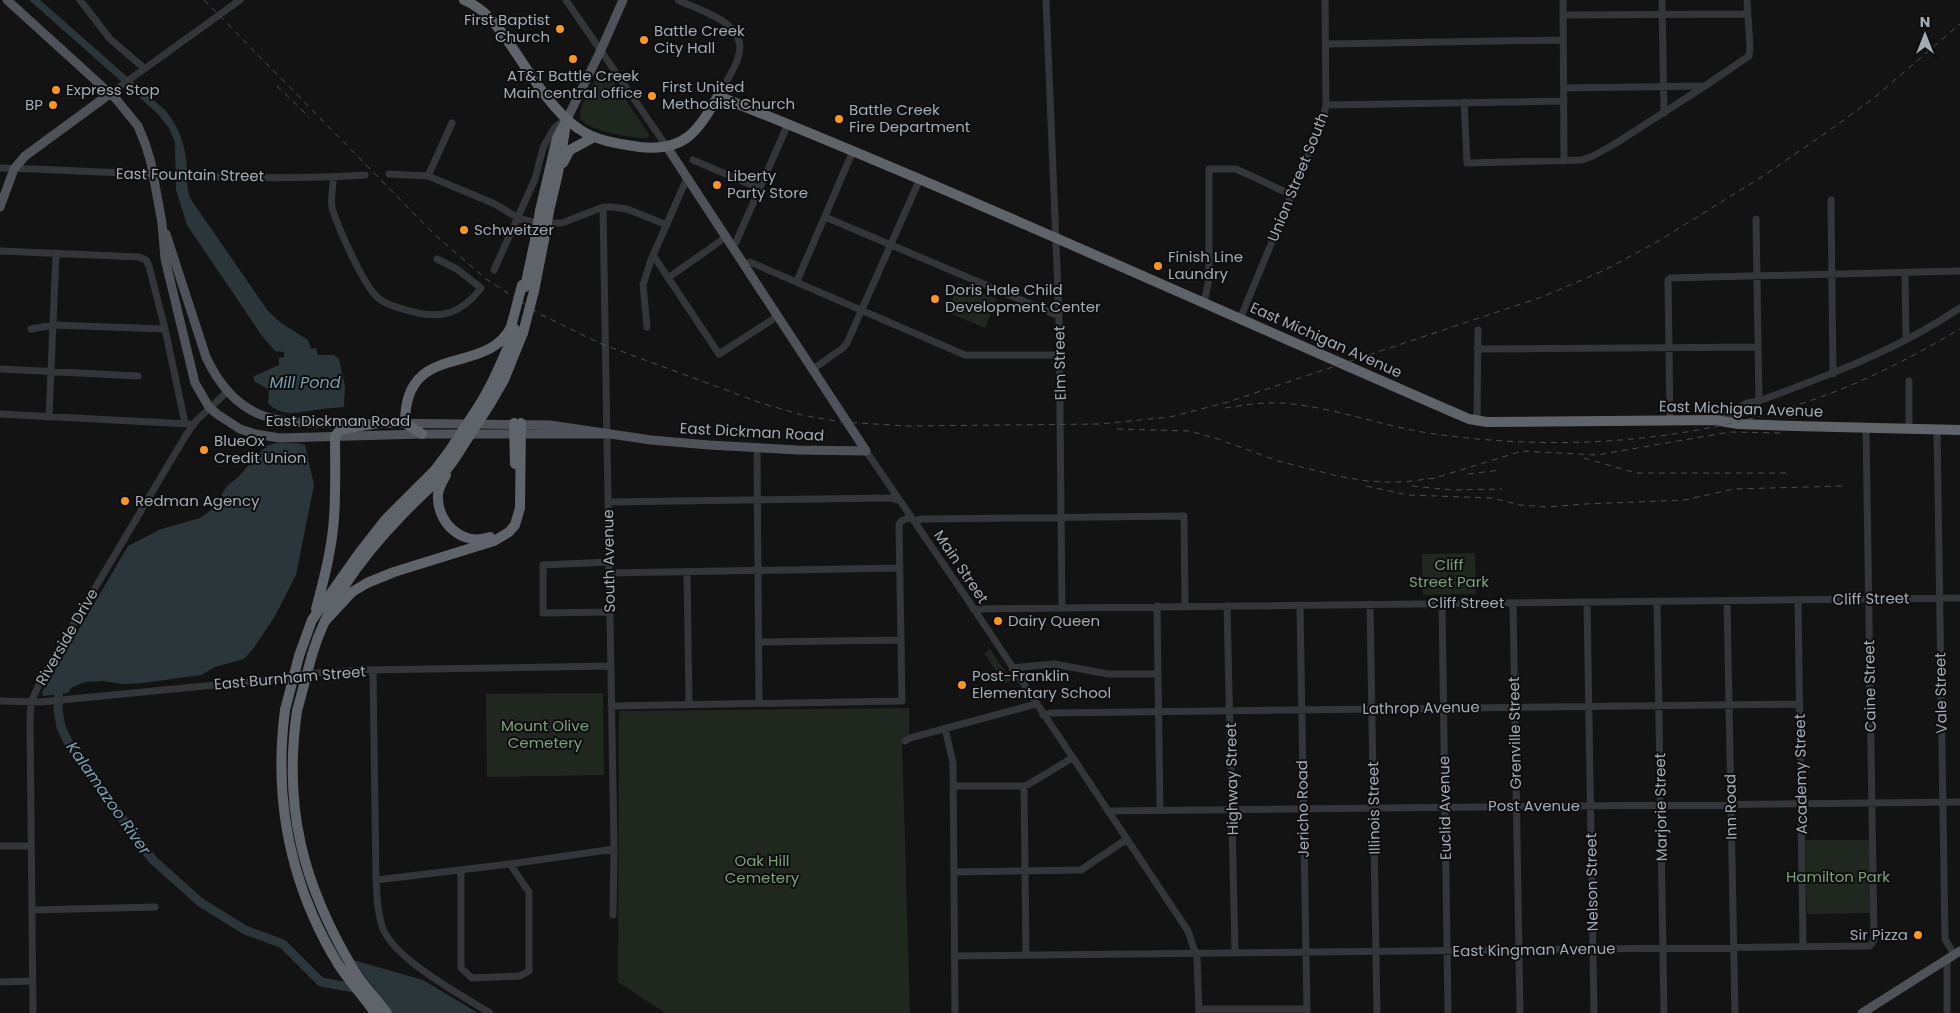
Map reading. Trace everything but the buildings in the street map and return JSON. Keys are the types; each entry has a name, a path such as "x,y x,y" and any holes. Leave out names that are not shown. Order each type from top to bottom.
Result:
{"highway":[{"path":"469,1 482,10 496,24 541,90 567,119 578,129 594,137 632,146 667,147 679,143 696,130 708,115 718,96"},
{"name":"East Michigan Avenue","path":"718,96 1056,238 1478,422 1715,420 1738,424 1960,430"},
{"path":"558,173 567,119"},
{"path":"312,620 324,601 385,520 454,451 485,404 504,380 539,240 557,138 567,119"},
{"path":"545,211 558,173 570,150 594,137"},
{"path":"527,285 539,240"},
{"path":"422,434 406,423 406,414 412,389 426,372 487,350 516,330"},
{"path":"375,1013 351,982 332,951 314,918 296,876 289,848 281,772 285,710 299,656 312,620 327,565 332,535 335,436 343,429 378,423"},
{"path":"454,451 451,466 440,486 438,494 441,513 445,522 456,533 475,539 488,538 509,524 514,515 518,428"},
{"path":"326,620 352,592 367,583 394,572 494,541 509,532 515,525 521,499 518,428"},
{"path":"387,1013 358,976 343,950 324,915 307,870 299,843 293,775 293,738 297,711 312,655 326,620 358,569 385,532 451,466"}],"main road":[{"name":"East Dickman Road","path":"6,0 111,93 138,126 146,146 153,175 162,223 165,259 195,383 209,407 240,429 255,434 280,438 422,434 518,428"},
{"path":"567,119 623,0"},
{"path":"0,207 14,169 25,156 111,93"},
{"name":"Main Street","path":"667,147 866,451"},
{"name":"East Dickman Road","path":"162,223 212,371 227,392 237,402 255,413 282,422 406,423 518,428 757,448 866,451"},
{"path":"1862,1013 1954,955"}],"street":[{"path":"80,0 110,39 144,68"},
{"path":"111,93 240,0"},
{"path":"566,0 667,147"},
{"path":"678,0 725,22 734,29 740,41 739,56 718,96"},
{"name":"Elm Street","path":"1046,0 1059,316 1062,606"},
{"name":"Union Street South","path":"1240,319 1319,130 1326,105 1325,0"},
{"path":"1563,0 1564,161"},
{"path":"1662,0 1664,113"},
{"path":"1464,102 1467,163 1582,160 1593,156 1664,113 1749,56 1750,48 1746,14 1748,0"},
{"path":"1563,16 1746,14"},
{"path":"1326,44 1563,40"},
{"path":"1564,88 1704,86"},
{"path":"1326,105 1564,101"},
{"path":"494,270 535,179 544,148 551,133 556,126 567,119"},
{"path":"428,176 452,123"},
{"path":"732,246 736,242 788,124"},
{"path":"797,282 826,217 852,151"},
{"path":"694,160 756,187 758,190"},
{"name":"East Fountain Street","path":"0,168 188,177 333,177 365,175"},
{"path":"1204,303 1210,279 1209,169 1236,169 1292,195"},
{"path":"389,174 428,176 495,204 518,218 537,223 562,223 603,207 627,209 667,225"},
{"path":"333,177 332,209 355,260 374,294 382,302 423,315 440,315 464,305 472,299 481,288 457,269 437,260"},
{"path":"647,326 643,285 687,178"},
{"path":"813,369 843,348 862,310 919,180"},
{"path":"1831,200 1833,374"},
{"name":"South Avenue","path":"603,207 614,849 613,916"},
{"path":"826,217 1059,316"},
{"path":"1756,219 1759,400"},
{"path":"668,278 726,237"},
{"path":"0,251 140,258 146,260 189,424 0,414"},
{"path":"49,417 56,253"},
{"path":"654,255 719,354 778,316"},
{"path":"744,265 750,262 965,354 1060,355"},
{"path":"1670,420 1669,278 1960,272"},
{"path":"1905,273 1906,340"},
{"path":"1715,420 1747,403 1833,374 1871,358 1960,308"},
{"path":"31,329 53,325 165,329"},
{"path":"1478,330 1478,422"},
{"path":"1477,349 1758,347"},
{"path":"0,369 138,376"},
{"path":"1909,428 1910,382"},
{"name":"Riverside Drive","path":"33,1013 31,702 44,674 189,424 227,392"},
{"name":"Caine Street","path":"1866,428 1874,940 1872,945"},
{"name":"Vale Street","path":"1937,429 1945,939 1954,955 1947,1013"},
{"path":"757,448 759,702"},
{"name":"Main Street","path":"866,451 1188,931 1196,953 1199,1011"},
{"path":"608,502 891,498 901,501"},
{"path":"611,706 689,703 902,701 899,525 901,521 913,519 1184,516 1185,606"},
{"path":"609,562 543,565 543,613 610,612"},
{"path":"610,573 900,568"},
{"path":"687,572 689,703"},
{"name":"Cliff Street","path":"973,609 1062,606 1960,598"},
{"name":"Academy Street","path":"1798,600 1803,947"},
{"name":"Marjorie Street","path":"1657,601 1664,1013"},
{"name":"Inn Road","path":"1727,601 1734,1013"},
{"name":"Nelson Street","path":"1587,602 1594,1013"},
{"name":"Euclid Avenue","path":"1442,603 1448,1013"},
{"name":"Grenville Street","path":"1513,603 1520,1013"},
{"name":"Illinois Street","path":"1370,604 1378,1013"},
{"name":"Jericho Road","path":"1300,605 1306,1011"},
{"path":"1157,606 1160,810"},
{"name":"Highway Street","path":"1227,606 1235,952"},
{"path":"759,642 901,640"},
{"path":"1012,668 1054,664 1108,674 1158,674"},
{"name":"East Burnham Street","path":"0,701 41,702 268,680 300,674 373,670 610,666"},
{"path":"373,670 376,880 378,906 383,929 395,947 436,980 490,1013"},
{"path":"905,741 945,728 1036,704"},
{"name":"Lathrop Avenue","path":"1044,715 1050,713 1158,711 1800,704"},
{"path":"945,728 952,752 955,1013"},
{"path":"953,786 1024,786 1072,758"},
{"path":"1024,786 1026,956"},
{"name":"Post Avenue","path":"1108,811 1960,802"},
{"path":"954,872 1081,870 1127,839"},
{"path":"0,846 31,846"},
{"path":"376,880 614,849"},
{"path":"461,870 461,968 472,978 520,976 529,971 529,892 510,864"},
{"path":"32,910 155,907"},
{"name":"East Kingman Avenue","path":"955,956 1868,947 1872,945"},
{"path":"0,982 32,982"},
{"path":"1199,1011 1306,1011"}],"green space":[{"path":"604,68 649,134 648,138 610,133 583,121 580,111 588,92 601,69"},
{"path":"959,283 997,299 985,328 947,312"},
{"name":"Cliff Street Park","path":"1475,553 1476,594 1423,595 1422,554"},
{"path":"990,649 1011,680 1005,684 984,653"},
{"name":"Mount Olive Cemetery","path":"603,693 604,775 487,777 486,694"},
{"name":"Oak Hill Cemetery","path":"909,708 909,736 902,739 910,1013 665,1013 618,982 619,711"},
{"name":"Hamilton Park","path":"1805,840 1869,840 1870,913 1807,914"}],"water":[{"name":"Mill Pond","path":"29,0 40,0 165,110 175,124 184,146 190,198 268,311 281,323 308,340 311,349 316,348 318,355 334,355 339,359 345,386 344,407 291,413 279,411 268,403 269,390 254,381 254,376 279,365 279,358 284,357 284,352 275,351 262,336 187,225 176,190 175,143 169,128 157,113"},
{"path":"276,443 298,443 305,445 314,485 296,575 275,616 244,659 215,667 201,675 143,683 85,682 71,688 68,693 43,696 42,692 128,546 161,529 200,518 215,507 226,487 239,476 266,446"},
{"path":"353,960 423,980 478,1013 393,1013"}],"waterway":[{"name":"Kalamazoo River","path":"59,684 58,710 61,727 72,750 152,859 200,902 245,930 283,944 321,982 360,989"}],"railway":[{"path":"204,0 434,234 486,279 540,314 599,343 761,403 802,415 841,422 908,426 1100,424 1170,417 1228,402 1542,297 1605,270 1660,240 1763,176 1875,97 1960,24"},
{"path":"277,86 309,117"},
{"path":"1225,408 1268,403 1301,405 1416,431 1485,440 1587,442 1637,438 1687,432 1737,422 1786,409 1834,392 1882,371 1960,329"},
{"path":"1117,429 1190,431 1278,461 1338,476 1385,482 1404,482 1435,478 1522,451 1597,455 1730,432 1784,433"},
{"path":"1584,458 1636,473 1787,473"},
{"path":"1468,474 1500,470"},
{"path":"1366,486 1408,495 1492,498 1520,505 1547,507 1684,500 1734,489 1842,486"},
{"path":"1412,486 1453,490 1502,489"}],"place":[{"name":"First Baptist Church","path":"560,29"},
{"name":"Battle Creek City Hall","path":"644,40"},
{"name":"AT&T Battle Creek Main central office","path":"573,59"},
{"name":"Express Stop","path":"56,90"},
{"name":"First United Methodist Church","path":"652,96"},
{"name":"BP","path":"53,105"},
{"name":"Battle Creek Fire Department","path":"839,119"},
{"name":"Liberty Party Store","path":"717,185"},
{"name":"Schweitzer","path":"464,230"},
{"name":"Finish Line Laundry","path":"1158,266"},
{"name":"Doris Hale Child Development Center","path":"935,299"},
{"name":"BlueOx Credit Union","path":"204,450"},
{"name":"Redman Agency","path":"125,501"},
{"name":"Dairy Queen","path":"998,621"},
{"name":"Post-Franklin Elementary School","path":"962,685"},
{"name":"Sir Pizza","path":"1918,935"}]}
